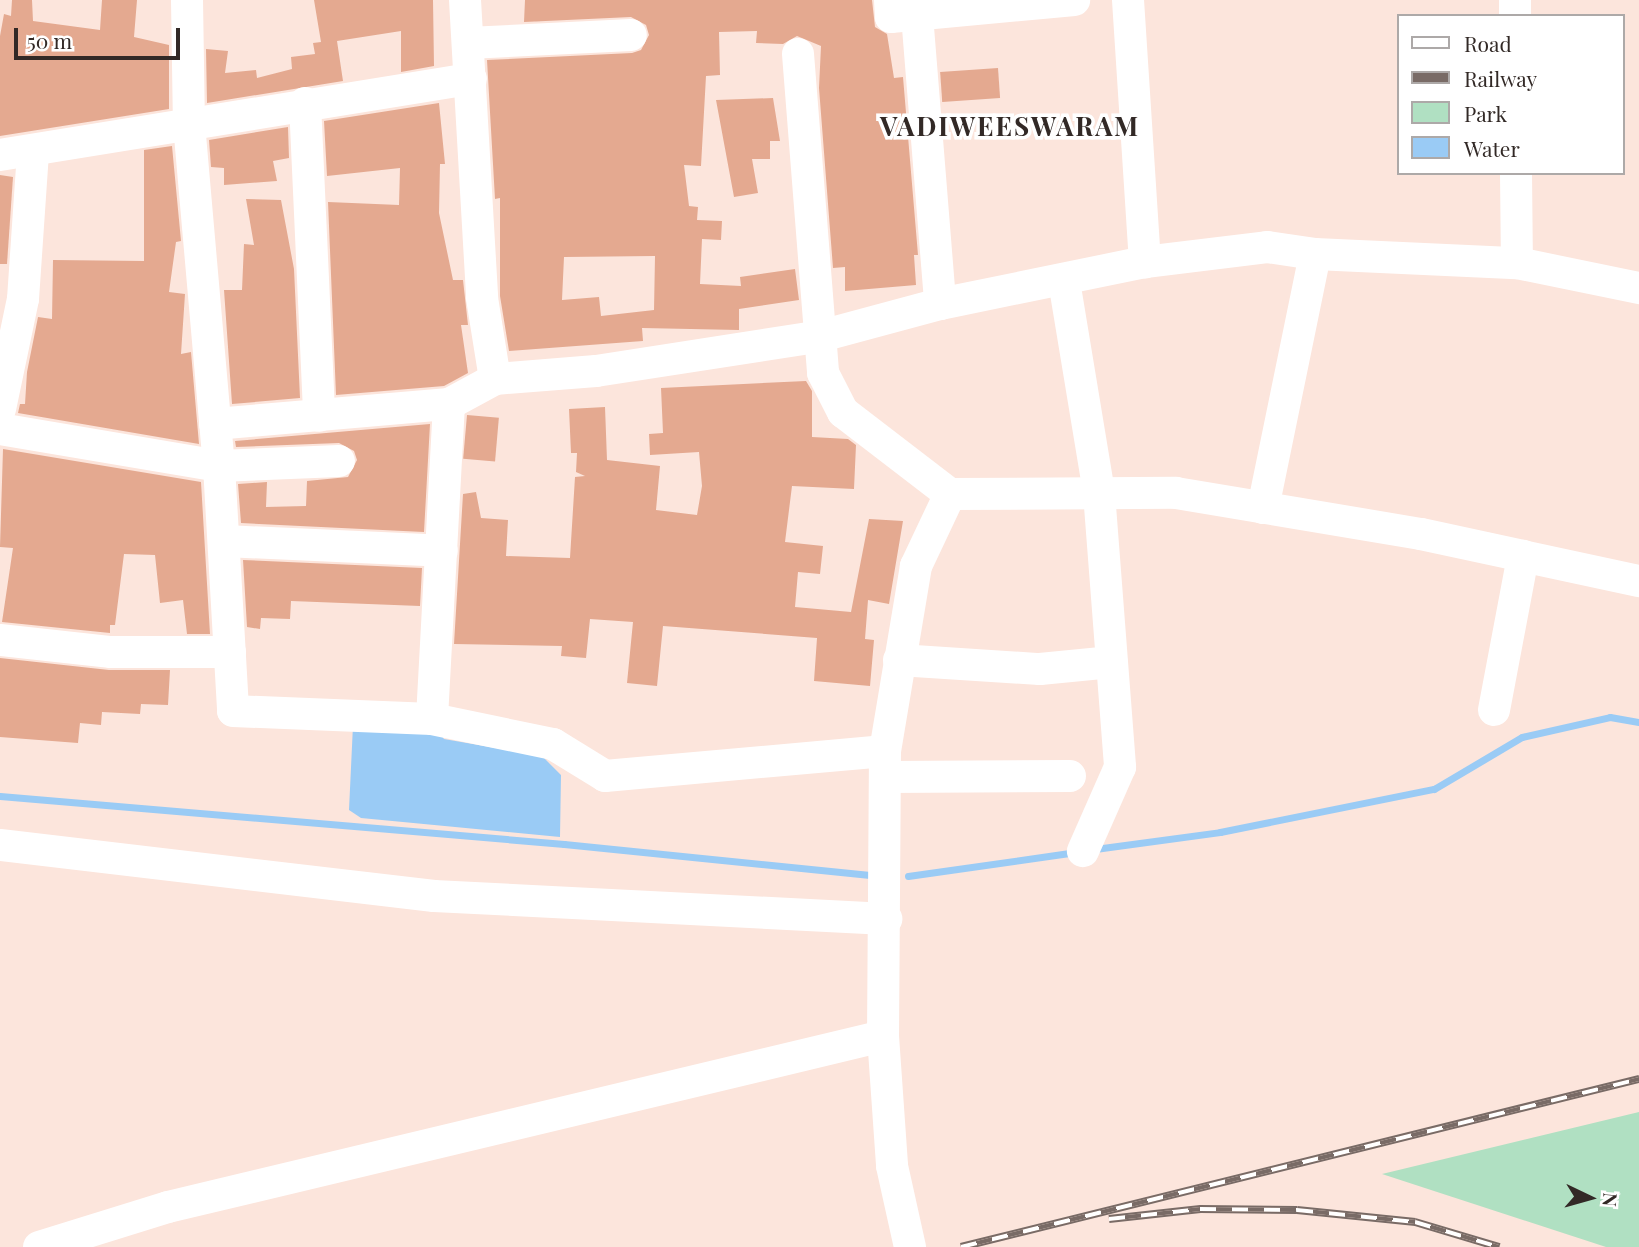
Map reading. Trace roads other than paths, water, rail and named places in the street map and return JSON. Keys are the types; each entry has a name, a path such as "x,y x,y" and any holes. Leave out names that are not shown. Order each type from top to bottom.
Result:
{"street":[{"path":"187,0 189,124 225,541 233,711 432,719 553,744 606,776 885,764 1070,776"},
{"path":"465,0 482,298 495,379"},
{"path":"940,304 904,8 1074,0"},
{"path":"1128,0 1145,262"},
{"path":"468,43 631,35"},
{"path":"798,54 823,373 843,412 950,494 1176,493 1523,556 1639,581"},
{"path":"0,155 33,152 305,103 471,79"},
{"path":"305,103 319,416"},
{"path":"0,409 23,299 33,152"},
{"path":"1516,175 1517,263"},
{"path":"215,424 449,404 495,379 596,370 821,336 940,304 1064,281 1145,262 1267,247 1315,254 1517,263 1639,288"},
{"path":"1263,508 1315,254"},
{"path":"1064,281 1099,493 1120,767 1083,851"},
{"path":"432,719 449,404"},
{"path":"0,429 219,466 339,461"},
{"path":"910,1247 892,1166 883,1036 886,919 885,764 899,660 916,566 950,494"},
{"path":"225,541 442,551"},
{"path":"1493,710 1523,556"},
{"path":"0,640 111,652 230,652"},
{"path":"899,660 1040,669 1112,662"},
{"path":"0,845 434,896 886,919"},
{"path":"38,1247 168,1207 883,1036"}],"water":[{"path":"353,725 436,728 444,739 542,756 561,775 560,837 361,818 349,810"}],"waterway":[{"path":"1095,849 1220,832 1434,789 1522,737 1610,717 1639,722"},
{"path":"0,796 564,844 867,875"},
{"path":"908,876 1076,852"}],"railway":[{"path":"961,1247 1639,1079"},
{"path":"1109,1219 1200,1209 1297,1210 1415,1222 1499,1247"}],"district":[{"name":"VADIWEESWARAM","path":"1010,126"}]}
